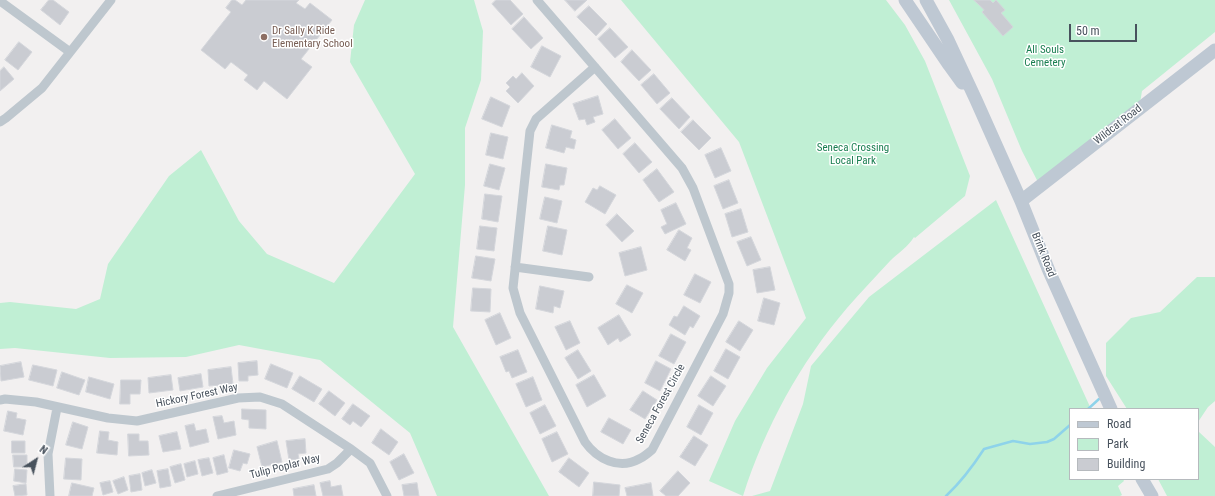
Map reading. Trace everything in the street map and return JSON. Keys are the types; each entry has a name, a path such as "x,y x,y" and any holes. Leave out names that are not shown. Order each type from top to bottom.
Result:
{"main road":[{"name":"Brink Road","path":"905,0 949,65 976,100"},
{"name":"Brink Road","path":"926,0 948,40 976,100 1110,408"},
{"name":"Wildcat Road","path":"1021,201 1215,50"},
{"path":"1143,480 1152,496"}],"street":[{"path":"0,0 70,52"},
{"path":"0,122 42,88 112,0"},
{"name":"Seneca Forest Circle","path":"537,0 595,67 682,168 693,188 729,284 729,293 723,314 652,450 638,460 621,464 604,460 590,449 585,442 520,313 513,288 530,130 536,119 595,67"},
{"path":"515,267 589,277"},
{"name":"Hickory Forest Way","path":"0,400 5,399 36,402 57,408 108,418 137,420 238,398 260,397 282,404 370,463 387,496"},
{"path":"50,496 48,454 57,408"},
{"name":"Tulip Poplar Way","path":"217,496 328,469 337,463 351,449"}],"green space":[{"path":"365,0 474,0 483,31 481,80 465,128 465,185 453,327 549,496 437,496 410,433 320,360 239,345 186,357 110,358 15,348 0,349 0,303 10,302 76,309 100,299 108,264 169,176 201,150 239,221 267,254 334,283 415,174 350,62 354,25"},
{"name":"Seneca Crossing Local Park","path":"621,0 886,0 905,25 925,61 970,176 965,196 915,238 914,237 906,247 890,261 847,308 814,351 799,373 773,421 752,470 743,496 709,481 735,421 767,368 806,318 739,142"},
{"name":"All Souls Cemetery","path":"949,0 1215,0 1215,32 1142,91 1139,109 1040,186 1022,151 992,79"},
{"path":"996,200 1091,408 1069,408 1069,480 1124,480 1118,486 1122,495 752,496 770,491 803,404 811,366 869,297"},
{"path":"1197,277 1215,277 1215,401 1208,407 1199,420 1199,408 1126,408 1106,376 1106,343 1131,318 1160,312"},
{"path":"1199,432 1215,447 1215,496 1167,496 1159,480 1199,480"}],"building":[{"path":"49,0 53,0 69,12 60,25 41,10"},
{"path":"232,0 235,0 242,5 246,0 299,0 296,3 305,9 310,3 332,20 301,59 312,67 287,99 264,81 257,90 244,80 248,75 231,62 225,69 201,50 231,12 226,8"},
{"path":"496,0 510,0 523,14 511,25 492,4"},
{"path":"565,0 587,0 575,11"},
{"path":"974,0 990,0 993,3 996,0 1005,10 1001,13 1013,27 1003,36 982,12 984,10"},
{"path":"589,6 607,24 596,36 577,17"},
{"path":"524,17 543,38 531,49 512,29"},
{"path":"610,28 628,47 615,58 598,39"},
{"path":"19,42 32,52 18,70 5,60"},
{"path":"542,46 561,56 550,77 531,67"},
{"path":"632,50 651,70 639,81 621,62"},
{"path":"4,67 14,79 0,91 0,71"},
{"path":"522,73 534,86 518,103 506,91 510,87 506,83 513,76 516,79"},
{"path":"654,74 670,93 657,104 641,85"},
{"path":"598,96 603,114 593,117 595,122 587,125 585,119 579,120 573,104"},
{"path":"491,97 510,106 502,127 482,119"},
{"path":"672,98 690,117 679,129 660,109"},
{"path":"615,119 631,138 618,149 602,130"},
{"path":"693,120 711,138 699,150 681,132"},
{"path":"552,125 572,131 570,138 576,140 574,149 566,147 564,153 546,148"},
{"path":"491,133 508,137 503,159 486,155"},
{"path":"635,143 652,162 639,173 623,154"},
{"path":"721,148 731,171 715,178 705,155"},
{"path":"490,164 505,168 499,190 484,186"},
{"path":"546,164 567,168 564,185 560,185 559,190 542,187"},
{"path":"657,169 674,192 659,202 643,180"},
{"path":"729,180 738,203 723,209 714,186"},
{"path":"600,186 616,195 605,214 585,202 593,188 597,190"},
{"path":"485,194 502,196 498,222 482,219"},
{"path":"545,197 562,201 557,223 540,219"},
{"path":"676,203 686,224 665,234 661,227 667,224 661,210"},
{"path":"741,209 748,232 732,237 725,214"},
{"path":"617,214 634,231 622,242 606,225"},
{"path":"480,226 497,228 494,251 477,249"},
{"path":"548,226 567,230 562,255 543,251"},
{"path":"679,230 692,238 687,248 691,250 685,261 667,250"},
{"path":"751,237 761,260 747,266 737,242"},
{"path":"641,247 647,270 625,276 619,253"},
{"path":"476,256 495,259 491,281 472,278"},
{"path":"770,267 775,290 757,293 753,270"},
{"path":"695,274 711,282 700,303 684,295"},
{"path":"627,285 643,293 632,313 616,304"},
{"path":"540,286 564,291 560,308 554,306 553,313 536,309"},
{"path":"473,288 491,289 490,312 471,311"},
{"path":"764,298 780,303 774,325 758,321"},
{"path":"684,306 700,316 693,328 690,326 685,335 669,325 674,316 677,317"},
{"path":"500,313 511,338 496,345 485,320"},
{"path":"619,315 631,335 620,342 618,338 608,345 598,328"},
{"path":"570,321 580,343 566,350 555,327"},
{"path":"739,321 753,330 740,351 726,342"},
{"path":"671,334 686,342 674,364 659,356"},
{"path":"726,349 740,357 728,379 714,371"},
{"path":"518,350 527,372 512,378 509,371 506,372 500,357"},
{"path":"578,350 591,371 578,379 565,358"},
{"path":"257,361 258,375 248,376 248,381 239,381 238,363"},
{"path":"656,361 671,369 660,391 645,383"},
{"path":"21,362 24,377 1,381 0,366"},
{"path":"271,364 293,373 287,388 265,379"},
{"path":"33,365 57,370 53,386 29,380"},
{"path":"231,367 233,384 209,386 208,370"},
{"path":"62,372 85,380 79,395 57,388"},
{"path":"201,374 203,387 180,391 178,378"},
{"path":"171,375 173,390 149,393 148,378"},
{"path":"594,375 606,396 587,407 576,385"},
{"path":"300,376 322,389 314,402 292,389"},
{"path":"711,376 726,386 713,406 698,396"},
{"path":"89,377 114,384 110,399 86,392"},
{"path":"533,377 542,400 526,407 516,384"},
{"path":"121,380 141,380 140,394 130,394 130,404 120,404"},
{"path":"329,391 345,403 335,416 319,404"},
{"path":"643,391 657,400 645,419 630,410"},
{"path":"353,404 370,416 361,427 353,421 350,425 342,419"},
{"path":"545,405 556,426 540,434 530,413"},
{"path":"699,405 713,413 701,435 687,427"},
{"path":"242,409 266,410 266,429 249,428 249,420 242,419"},
{"path":"8,411 17,413 16,418 26,420 23,435 4,431"},
{"path":"222,416 224,423 234,421 236,435 218,439 213,417"},
{"path":"609,418 631,430 623,444 601,432"},
{"path":"73,422 88,427 82,449 66,445"},
{"path":"194,424 196,431 206,429 209,442 190,447 185,426"},
{"path":"381,429 398,442 389,455 372,443"},
{"path":"100,431 109,432 108,440 118,442 117,455 97,453"},
{"path":"177,432 181,449 163,452 159,436"},
{"path":"557,432 568,454 552,462 542,439"},
{"path":"128,434 139,434 139,441 148,441 149,455 129,456"},
{"path":"694,436 708,445 695,466 680,457"},
{"path":"305,439 306,453 298,454 299,459 289,460 286,441"},
{"path":"12,441 25,441 25,453 12,453"},
{"path":"277,441 282,462 262,467 257,447"},
{"path":"234,450 250,454 247,464 243,463 240,471 229,468"},
{"path":"404,454 414,473 399,480 390,462"},
{"path":"13,455 27,455 27,467 14,467"},
{"path":"224,455 228,472 217,475 213,458"},
{"path":"66,458 82,459 81,480 64,479"},
{"path":"209,458 213,473 202,476 198,460"},
{"path":"569,458 589,473 579,487 559,472"},
{"path":"195,461 198,474 187,477 184,464"},
{"path":"181,464 185,480 175,483 170,467"},
{"path":"15,469 27,470 26,483 14,481"},
{"path":"168,469 171,486 160,488 157,471"},
{"path":"152,470 156,483 145,486 142,473"},
{"path":"678,471 690,483 678,496 666,496 660,491"},
{"path":"140,474 142,490 131,492 129,476"},
{"path":"124,477 128,490 118,494 113,481"},
{"path":"110,481 113,492 103,495 100,483"},
{"path":"330,481 331,487 341,485 343,496 323,496 320,483"},
{"path":"594,482 620,485 619,496 593,496"},
{"path":"72,483 94,488 92,496 69,496"},
{"path":"417,483 419,496 404,496 402,485"},
{"path":"651,483 653,496 627,496 625,488"},
{"path":"26,484 27,495 15,496 13,486"},
{"path":"314,485 316,496 294,496 293,489"}],"waterway":[{"path":"1089,408 1099,399"},
{"path":"946,496 976,462 984,449 1013,441 1030,444 1047,442 1054,439 1069,426"}],"place":[{"name":"Dr Sally K Ride Elementary School","path":"264,37"}]}
